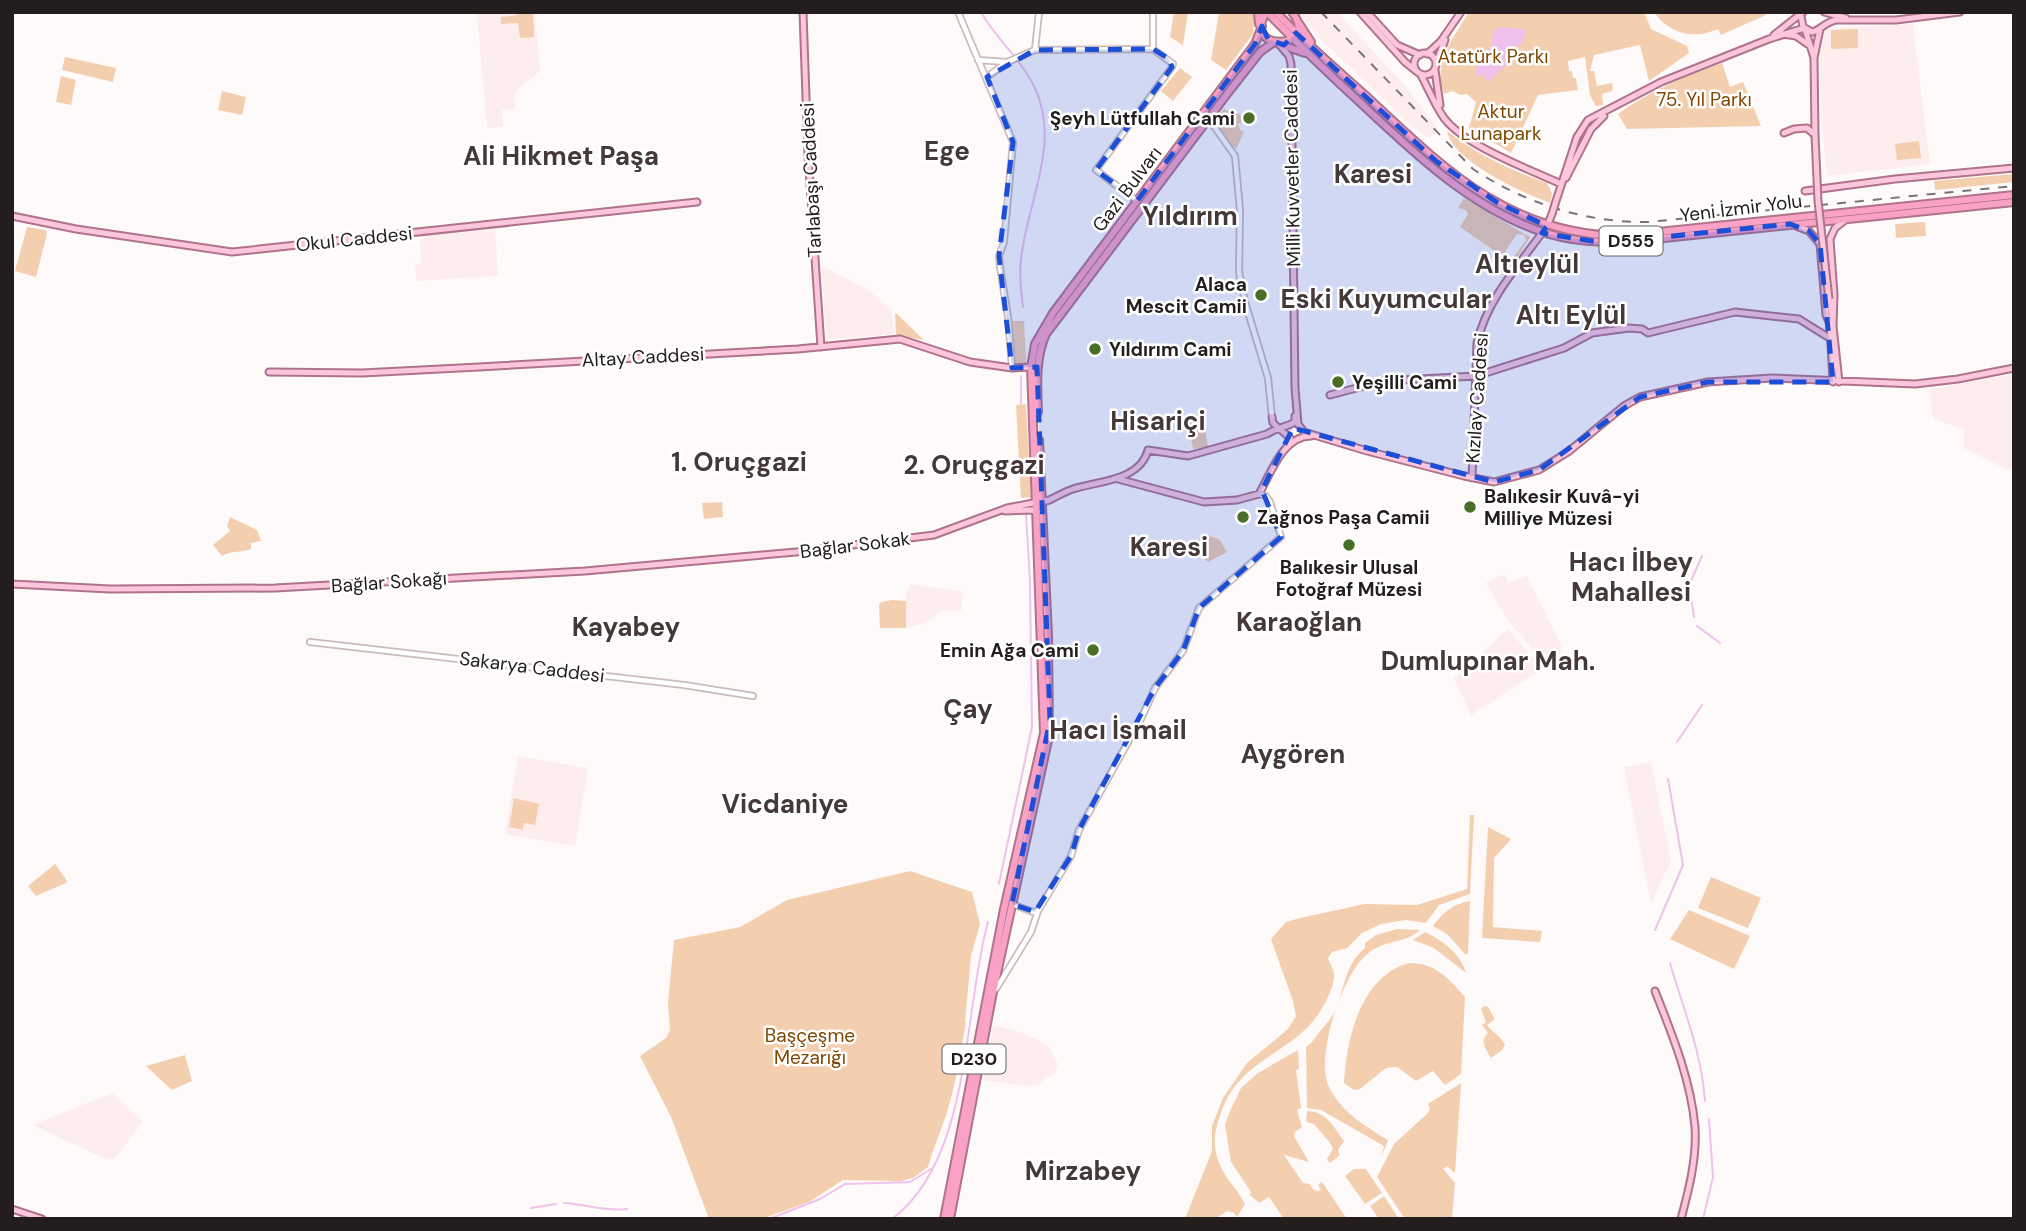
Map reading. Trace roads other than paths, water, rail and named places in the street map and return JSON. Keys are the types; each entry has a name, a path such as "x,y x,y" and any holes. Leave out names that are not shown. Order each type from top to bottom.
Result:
{"highway":[{"path":"1258,12 1261,30 1276,43 1293,33 1297,21"},
{"path":"1267,12 1293,33"},
{"name":"Gazi Bulvarı","path":"1035,367 1035,344 1042,329 1255,44 1267,12"},
{"name":"D555","path":"1276,12 1293,33"},
{"path":"1292,12 1318,52"},
{"name":"Yeni İzmir Yolu","path":"1293,33 1318,52 1436,162 1498,203 1545,229 1620,236 1937,206 2014,202"},
{"name":"Yeni İzmir Yolu","path":"1293,33 1310,55 1438,173 1503,215 1578,241 1604,243 1848,218 2014,195"},
{"name":"Gazi Bulvarı","path":"1035,367 1046,334 1259,52 1276,43"},
{"name":"D555","path":"1276,43 1310,55"},
{"name":"D230","path":"944,1219 1005,899 1042,746 1045,722 1038,518 1042,490 1035,367"},
{"name":"D230","path":"950,1219 993,992 1005,899 1049,736 1049,669 1039,504 1035,367"}],"main road":[{"name":"Tarlabaşı Caddesi","path":"803,12 808,154 821,347"},
{"path":"1360,12 1405,62 1419,73 1427,75 1435,66 1448,30"},
{"path":"1367,12 1397,45 1420,55 1427,54 1437,46 1461,12"},
{"path":"1814,58 1823,12 1873,21"},
{"path":"1896,20 1900,12"},
{"path":"1769,38 1805,29 1812,32 1836,20 1896,20 1916,15 1960,12"},
{"path":"1802,14 1801,23 1814,58 1818,201 1836,382"},
{"path":"1769,38 1802,14"},
{"path":"1780,35 1796,36 1812,49"},
{"name":"Kızılay Caddesi","path":"1472,478 1477,343 1483,320 1496,297 1545,229 1584,125 1588,120 1661,82 1769,38"},
{"name":"Milli Kuvvetler Caddesi","path":"1276,43 1289,56 1292,64 1295,388 1295,422 1277,427"},
{"path":"1427,54 1432,56 1435,66 1437,91 1444,118"},
{"path":"1420,55 1414,62 1419,73 1444,118 1457,130 1486,149 1561,184"},
{"path":"1784,133 1807,128 1815,135"},
{"path":"1805,191 2014,168"},
{"name":"Okul Caddesi","path":"12,216 76,229 232,252 697,202"},
{"path":"1836,382 1831,339 1834,301 1830,234 1848,218"},
{"path":"1790,224 1809,231 1820,244 1826,315 1831,325"},
{"path":"1820,244 1825,239 1830,244"},
{"path":"1330,395 1383,381 1476,376 1564,348 1592,333 1629,328 1642,329 1648,334 1732,312 1799,319 1831,339"},
{"name":"Altay Caddesi","path":"269,372 362,373 821,347 900,339 970,362 1012,368 1035,367"},
{"path":"1295,388 1299,427 1304,432 1494,482 1539,470 1568,452 1624,406 1640,397 1708,382 1772,378 1914,384 2014,368"},
{"path":"1118,479 1203,502 1237,500 1259,494 1289,444 1290,438 1277,427 1272,417"},
{"path":"1039,504 1074,489 1118,479 1139,466 1148,450 1188,456 1267,434 1277,427"},
{"path":"1289,444 1298,438 1314,436"},
{"name":"Bağlar Sokak","path":"764,555 934,535 998,511 1039,504"},
{"name":"Bağlar Sokağı","path":"12,584 110,589 340,586 576,572 764,555"},
{"path":"1655,990 1681,1059 1694,1120 1693,1159 1681,1219"},
{"path":"12,1209 42,1219"}],"street":[{"path":"958,12 1013,142 1004,242 999,256 1012,368"},
{"path":"1035,50 1040,12"},
{"path":"1153,12 1153,49"},
{"path":"987,77 1007,62 1035,50 1153,49 1173,64 1096,170 1138,201"},
{"path":"978,60 1007,62"},
{"path":"1211,114 1213,125 1235,156 1240,223 1237,244 1239,272 1268,378 1272,417"},
{"path":"993,992 1025,941 1038,911 1071,856 1079,830 1159,683 1183,651 1199,608 1281,537 1270,502 1266,496 1259,494"},
{"name":"Sakarya Caddesi","path":"310,642 684,685 753,696"},
{"path":"1005,899 1033,912 1038,911"}],"waterway":[{"path":"981,12 1029,76 1042,107 1044,151 1020,265 1023,307"},
{"path":"1021,376 1021,403"},
{"path":"999,884 1032,727 1030,581 1026,514"},
{"path":"1694,617 1689,585 1702,556"},
{"path":"1697,626 1720,643"},
{"path":"1677,742 1702,705"},
{"path":"1655,930 1683,865 1668,779"},
{"path":"892,1219 918,1193 937,1160 951,1122 961,1081 988,922"},
{"path":"1670,963 1696,1047 1705,1101"},
{"path":"1703,1219 1713,1177 1709,1119"},
{"path":"769,1219 820,1199 845,1184 910,1182 931,1169"},
{"path":"564,1203 627,1209"},
{"path":"531,1208 556,1204"}],"railway":[{"path":"1321,12 1473,169 1513,192 1579,215 1648,222 2014,186"}],"place":[{"name":"Şeyh Lütfullah Cami","path":"1249,118"},
{"name":"Alaca Mescit Camii","path":"1261,295"},
{"name":"Yıldırım Cami","path":"1095,349"},
{"name":"Yeşilli Cami","path":"1338,382"},
{"name":"Balıkesir Kuvâ-yi Milliye Müzesi","path":"1470,507"},
{"name":"Zağnos Paşa Camii","path":"1243,517"},
{"name":"Balıkesir Ulusal Fotoğraf Müzesi","path":"1349,545"},
{"name":"Emin Ağa Cami","path":"1093,650"}],"district":[{"name":"Ege","path":"947,151"},
{"name":"Ali Hikmet Paşa","path":"561,156"},
{"name":"Karesi","path":"1373,174"},
{"name":"Yıldırım","path":"1190,216"},
{"name":"Altıeylül","path":"1527,264"},
{"name":"Eski Kuyumcular","path":"1386,299"},
{"name":"Altı Eylül","path":"1571,315"},
{"name":"Hisariçi","path":"1158,421"},
{"name":"1. Oruçgazi","path":"739,462"},
{"name":"2. Oruçgazi","path":"974,465"},
{"name":"Karesi","path":"1169,547"},
{"name":"Hacı İlbey Mahallesi","path":"1631,577"},
{"name":"Karaoğlan","path":"1299,622"},
{"name":"Kayabey","path":"626,627"},
{"name":"Dumlupınar Mah.","path":"1488,661"},
{"name":"Çay","path":"968,709"},
{"name":"Hacı İsmail","path":"1118,730"},
{"name":"Aygören","path":"1293,754"},
{"name":"Vicdaniye","path":"785,804"},
{"name":"Mirzabey","path":"1083,1171"}],"park label":[{"name":"Atatürk Parkı","path":"1493,56"},
{"name":"75. Yıl Parkı","path":"1704,99"},
{"name":"Aktur Lunapark","path":"1501,122"},
{"name":"Başçeşme Mezarığı","path":"810,1046"}]}
